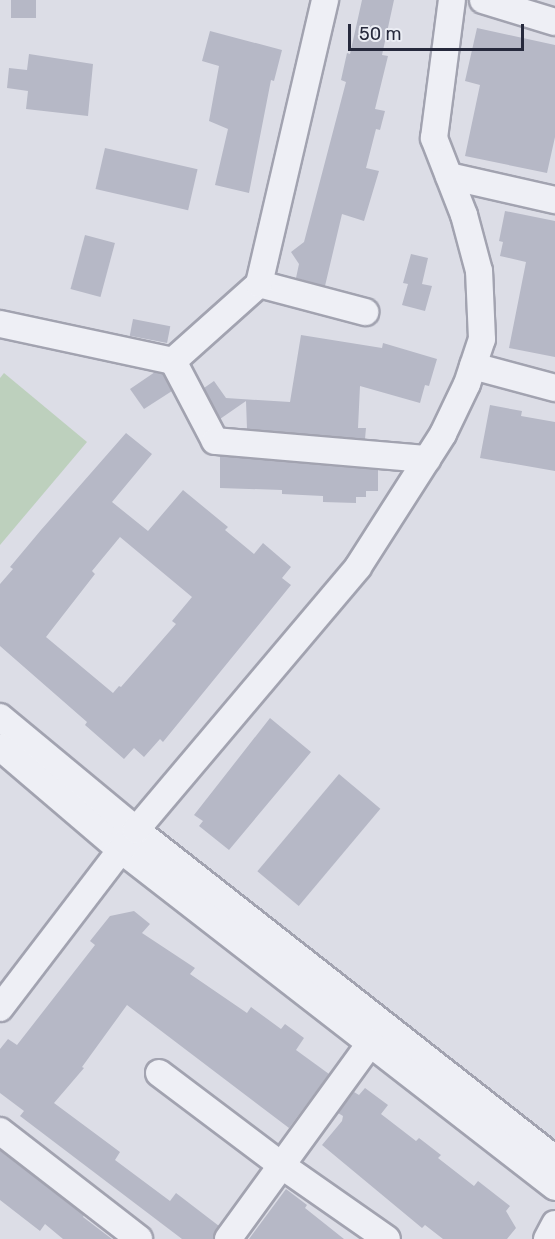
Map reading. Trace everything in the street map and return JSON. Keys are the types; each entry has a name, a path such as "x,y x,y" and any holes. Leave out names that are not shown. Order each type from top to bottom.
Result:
{"street":[{"path":"173,361 259,284 325,0"},
{"path":"0,1008 129,840 358,567 443,434 473,366 482,339 479,271 464,215 434,138 452,0"},
{"path":"483,0 555,21"},
{"path":"449,176 555,200"},
{"path":"259,284 365,312"},
{"path":"0,324 173,361"},
{"path":"173,361 215,441 427,459"},
{"path":"473,366 555,388"},
{"path":"0,717 129,840 371,1042 555,1187"},
{"path":"0,747 129,840 555,1159"},
{"path":"228,1239 371,1042"},
{"path":"159,1073 281,1166 387,1239"},
{"path":"0,1131 139,1239"},
{"path":"547,1239 555,1224"}],"green space":[{"path":"4,373 87,442 0,545 0,378"}],"building":[{"path":"11,0 36,0 36,18 11,18"},
{"path":"362,0 394,0 382,55 388,56 375,109 385,111 380,130 376,129 366,168 379,171 364,221 342,214 325,286 296,278 299,264 291,252 304,242 346,82 341,80 347,53 350,54"},
{"path":"477,28 555,45 555,137 547,173 465,156 480,85 465,81"},
{"path":"210,31 282,50 274,81 271,80 249,193 215,185 228,129 209,121 219,66 202,61"},
{"path":"29,54 93,64 88,116 26,109 28,91 7,88 9,68 27,70"},
{"path":"105,148 198,169 188,210 96,189"},
{"path":"505,211 555,221 555,357 509,348 526,262 500,256 503,242 499,241"},
{"path":"85,235 115,243 100,297 71,289"},
{"path":"411,254 428,258 422,284 432,286 425,311 402,305 408,284 403,283"},
{"path":"133,319 170,326 167,343 130,336"},
{"path":"301,335 382,348 383,343 437,359 429,386 425,385 420,403 360,386 358,428 366,428 365,439 247,429 246,401 220,419 204,388 214,381 226,398 290,402"},
{"path":"155,372 163,374 172,391 144,409 130,389"},
{"path":"490,405 522,411 521,416 555,422 555,471 480,458"},
{"path":"126,433 152,454 112,502 148,531 183,490 228,527 225,530 254,554 263,543 291,567 282,578 291,585 163,742 160,739 144,757 134,748 124,759 85,725 87,722 0,646 0,584 13,569 10,567","holes":["120,537 192,597 172,621 176,624 121,687 119,686 113,693 46,637 95,574 92,571"]},
{"path":"220,456 378,470 378,491 366,491 366,497 356,497 356,503 323,502 323,496 282,494 282,490 220,488"},
{"path":"270,718 311,752 229,850 199,826 203,821 194,815"},
{"path":"339,774 380,809 299,906 257,871"},
{"path":"134,911 150,924 142,933 195,968 190,974 247,1013 251,1007 281,1029 285,1024 304,1038 296,1050 329,1074 289,1128 127,1005 82,1067 84,1068 54,1103 120,1152 115,1160 170,1201 176,1193 219,1226 213,1239 182,1239 20,1116 24,1111 0,1093 0,1049 8,1039 17,1045 95,945 90,941 110,916"},
{"path":"365,1088 388,1105 381,1114 416,1141 419,1138 441,1155 438,1158 474,1186 478,1181 510,1206 506,1211 516,1228 507,1239 443,1239 425,1225 422,1228 322,1145 342,1121 343,1116 338,1113 354,1092 359,1095"},
{"path":"0,1150 112,1239 63,1239 45,1224 40,1231 0,1200"},
{"path":"286,1189 307,1205 305,1208 344,1239 249,1239"}]}
